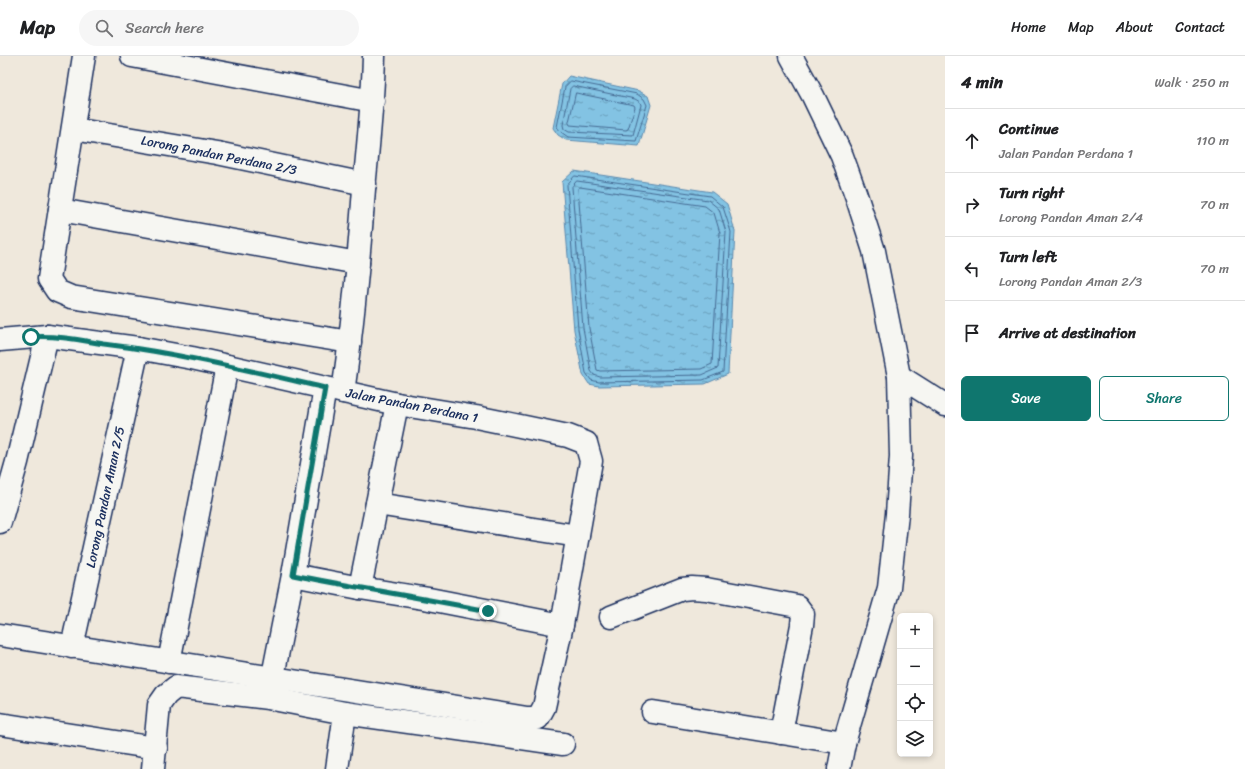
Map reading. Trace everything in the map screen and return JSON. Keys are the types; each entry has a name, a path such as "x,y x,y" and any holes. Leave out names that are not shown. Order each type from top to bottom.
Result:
{"street":[{"path":"84,56 49,279 57,291 71,297 350,342"},
{"path":"132,56 372,101"},
{"path":"270,688 293,575 334,390 350,342 372,101 374,56"},
{"path":"791,56 813,96 842,156 856,194 874,251 899,376 901,456 897,514 889,588 844,743 839,769"},
{"name":"Lorong Pandan Perdana 2/3","path":"73,129 217,153 365,184"},
{"path":"60,210 358,263"},
{"path":"0,522 9,461 47,336"},
{"name":"Jalan Pandan Perdana 1","path":"0,340 47,336 138,348 228,366 397,404 476,417 560,434 586,443 592,461 578,536"},
{"name":"Lorong Pandan Aman 2/5","path":"72,647 138,348"},
{"path":"169,662 228,366"},
{"path":"899,376 945,404"},
{"path":"360,588 397,404"},
{"path":"0,724 154,759 159,705 166,694 176,687 270,688 526,718 538,718 544,707 562,625 578,536 377,504"},
{"path":"293,575 429,599 562,625"},
{"path":"611,617 682,589 692,588 706,589 797,606 803,614 802,625 781,733"},
{"path":"0,635 169,662 270,688 345,713 563,744"},
{"path":"653,712 844,743"},
{"path":"337,769 345,713"}],"water":[{"path":"569,76 639,91 648,96 651,105 639,146 566,140 558,135 553,128 562,84"},
{"path":"574,171 712,192 727,204 735,231 728,374 705,384 599,386 589,384 583,375 574,330 562,182"}],"route":[{"path":"31,337 47,336 138,348 192,358 325,388 293,575 488,611"}]}
